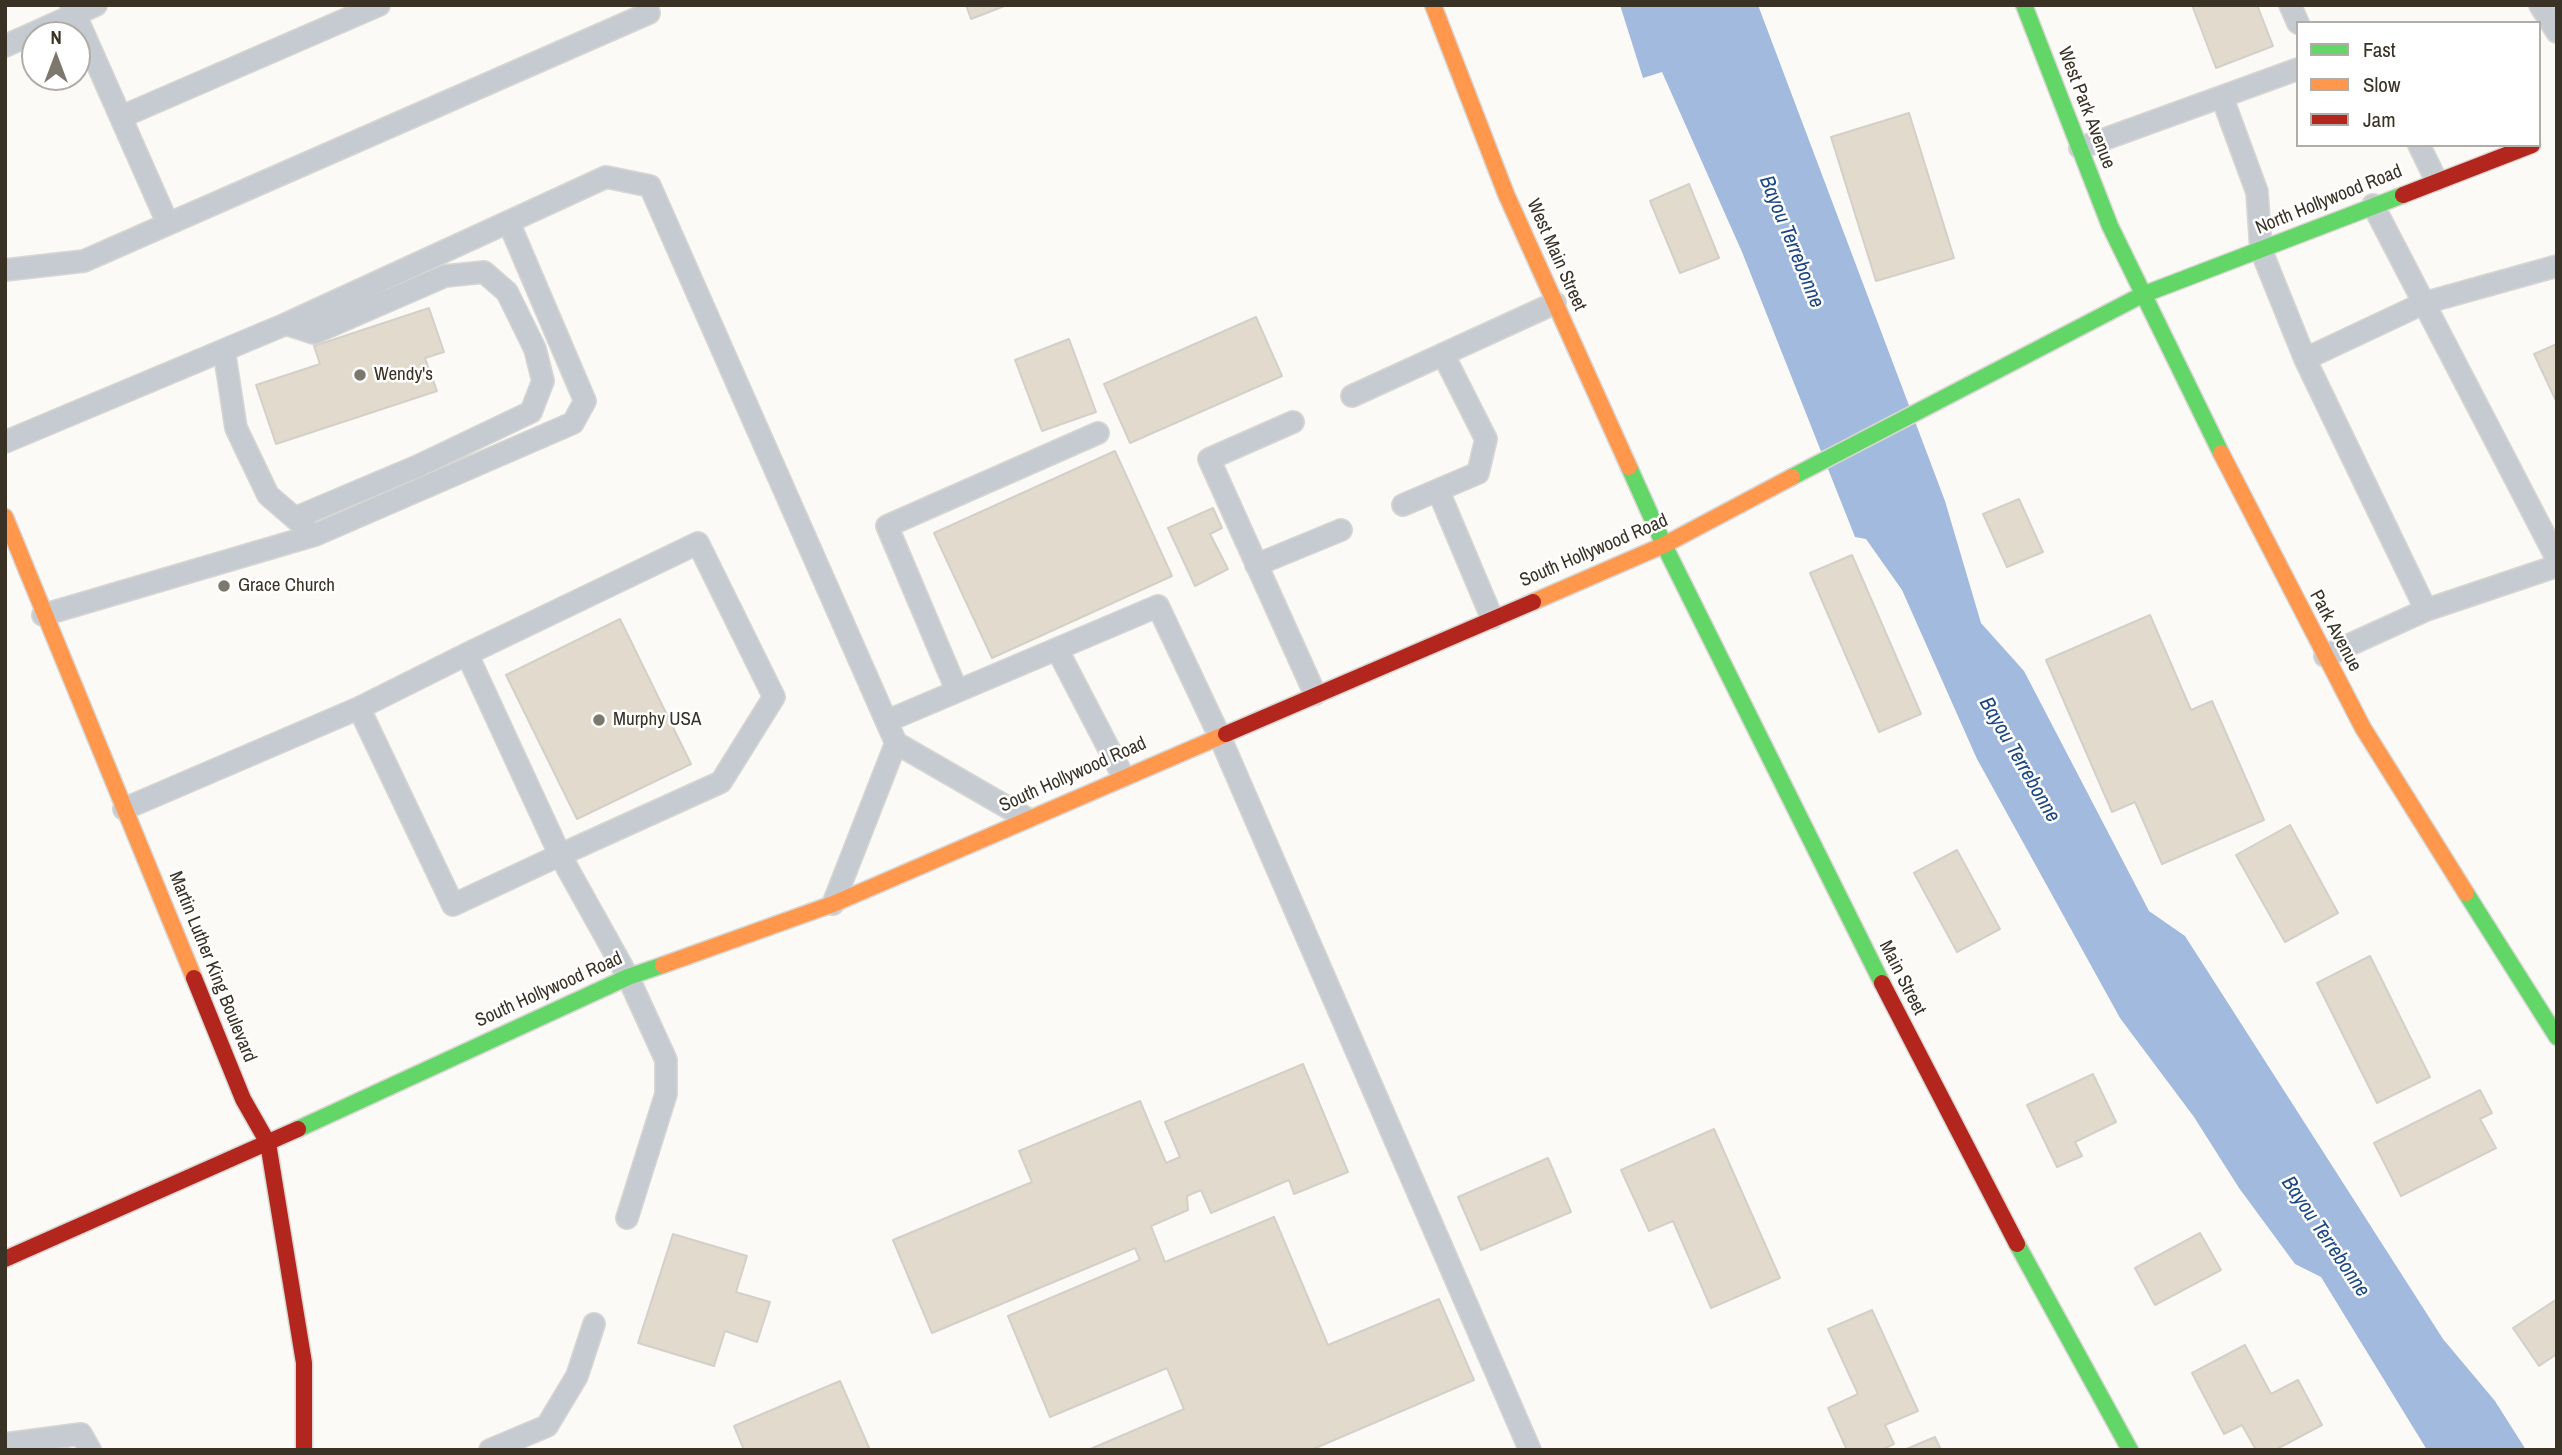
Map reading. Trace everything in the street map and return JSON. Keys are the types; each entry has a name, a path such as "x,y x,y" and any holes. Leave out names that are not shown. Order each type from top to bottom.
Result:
{"main road":[{"name":"West Main Street","path":"1433,5 1506,194 1651,517"},
{"name":"West Park Avenue","path":"2024,5 2110,226"},
{"name":"North Hollywood Road","path":"2142,295 2436,180 2529,147"},
{"name":"Park Avenue","path":"2110,226 2142,295 2362,729 2557,1037"},
{"name":"South Hollywood Road","path":"5,1259 268,1143 628,976 833,904 1219,734 1664,545 2022,355 2142,295"},
{"name":"Martin Luther King Boulevard","path":"5,517 243,1099 268,1143 304,1363 304,1450"},
{"name":"Main Street","path":"1651,517 1901,1022 2058,1322 2130,1450"}],"lane":[{"path":"5,46 73,10 96,5"},
{"path":"121,117 379,5"},
{"path":"5,270 84,261 649,13 646,5"},
{"path":"2290,5 2297,21"},
{"path":"2540,5 2557,32"},
{"path":"73,10 168,224"},
{"path":"2080,148 2296,70"},
{"path":"2222,97 2256,192 2261,250 2305,359 2426,610"},
{"path":"2420,147 2436,180"},
{"path":"5,442 286,324 606,177 650,186 896,743 1026,818"},
{"path":"2373,205 2557,559"},
{"path":"43,615 315,535 573,423 585,401 509,223"},
{"path":"2305,359 2424,303 2557,266"},
{"path":"286,324 314,333 445,276 484,272 507,292 535,349 543,381 531,412 418,466 295,518"},
{"path":"1352,396 1555,303"},
{"path":"224,349 236,428 268,495 315,535"},
{"path":"1404,505 1478,473 1486,439 1443,354"},
{"path":"1293,422 1209,459 1315,694"},
{"path":"957,691 887,526 1098,433"},
{"path":"1438,490 1492,618"},
{"path":"1256,565 1341,530"},
{"path":"124,809 359,708 698,543 774,697 721,782 453,905 359,708"},
{"path":"2325,656 2426,610 2557,566"},
{"path":"887,721 1058,651 1158,606 1219,734 1530,1450"},
{"path":"1058,651 1123,776"},
{"path":"467,654 560,855 628,976 666,1060 666,1094 627,1218"},
{"path":"833,904 896,743"},
{"path":"490,1450 547,1426 578,1376 594,1324"},
{"path":"5,1444 81,1434 90,1450"}],"water":[{"name":"Bayou Terrebonne","path":"1620,5 1758,5 1945,501 1981,623 2024,671 2149,911 2185,936 2443,1339 2495,1401 2526,1450 2427,1450 2321,1277 2295,1264 2239,1188 2194,1117 2120,1018 1977,759 1902,590 1866,539 1855,537 1742,252 1662,72 1643,78"}],"building":[{"path":"966,5 1007,5 971,19"},
{"path":"2192,5 2257,5 2273,46 2216,68"},
{"path":"1909,113 1954,258 1876,281 1831,137"},
{"path":"1689,184 1719,258 1680,273 1650,201"},
{"name":"Wendy's","path":"429,308 444,352 425,358 437,391 276,444 256,385 320,364 314,346"},
{"path":"1256,317 1282,376 1130,443 1104,384"},
{"path":"1069,339 1096,412 1042,431 1015,360"},
{"path":"2557,344 2557,403 2534,354"},
{"path":"1115,451 1172,576 992,658 934,533"},
{"path":"2019,499 2043,552 2007,567 1983,514"},
{"path":"1213,508 1222,528 1210,534 1228,569 1195,586 1168,528"},
{"path":"1852,555 1921,714 1879,732 1810,573"},
{"path":"2150,615 2191,710 2212,701 2264,820 2162,864 2135,802 2112,812 2046,660"},
{"name":"Murphy USA","path":"620,619 691,764 577,819 506,675"},
{"path":"2290,825 2338,913 2285,942 2236,855"},
{"path":"1957,850 2000,929 1957,952 1914,873"},
{"path":"2370,956 2430,1077 2377,1103 2317,983"},
{"path":"1303,1064 1348,1172 1294,1194 1289,1180 1211,1213 1201,1190 1187,1196 1188,1210 1151,1226 1165,1262 1274,1217 1328,1345 1439,1299 1474,1380 1311,1450 1088,1450 1184,1409 1167,1368 1050,1417 1008,1316 1140,1260 1135,1248 932,1333 893,1240 1032,1182 1019,1151 1140,1101 1166,1163 1180,1157 1165,1122"},
{"path":"2093,1074 2116,1122 2075,1142 2082,1156 2057,1167 2027,1105"},
{"path":"2480,1090 2492,1113 2480,1119 2496,1148 2401,1196 2374,1143"},
{"path":"1714,1129 1780,1278 1711,1308 1673,1221 1649,1231 1621,1170"},
{"path":"1548,1158 1571,1212 1481,1250 1458,1197"},
{"path":"2200,1233 2221,1270 2155,1305 2135,1268"},
{"path":"673,1234 747,1256 736,1292 770,1302 757,1342 725,1331 714,1366 638,1343"},
{"path":"2557,1299 2557,1354 2539,1366 2513,1328"},
{"path":"1872,1310 1918,1411 1885,1425 1894,1444 1881,1450 1847,1450 1828,1408 1858,1394 1828,1329"},
{"path":"2245,1345 2271,1394 2298,1380 2322,1425 2275,1450 2256,1450 2242,1425 2224,1434 2192,1373"},
{"path":"840,1381 870,1450 744,1450 734,1426"},
{"path":"1935,1437 1941,1450 1904,1450"}],"traffic: fast":[{"path":"2024,5 2110,226 2221,453"},
{"path":"1792,477 2142,295 2403,195"},
{"path":"1629,467 1664,545 1882,983"},
{"path":"2466,893 2557,1037"},
{"path":"298,1129 628,977 663,965"},
{"path":"2017,1244 2130,1450"}],"traffic: slow":[{"path":"1433,5 1506,194 1629,467"},
{"path":"2221,453 2363,728 2466,893"},
{"path":"1533,602 1664,545 1792,477"},
{"path":"5,517 194,978"},
{"path":"663,965 833,904 1226,734"}],"traffic: jam":[{"path":"2403,195 2527,147"},
{"path":"1226,734 1533,602"},
{"path":"194,978 243,1099 268,1143 304,1363 304,1450"},
{"path":"1882,983 2017,1244"},
{"path":"5,1259 298,1129"}],"place":[{"name":"Wendy's","path":"360,375"},
{"name":"Grace Church","path":"224,586"},
{"name":"Murphy USA","path":"599,720"}]}
